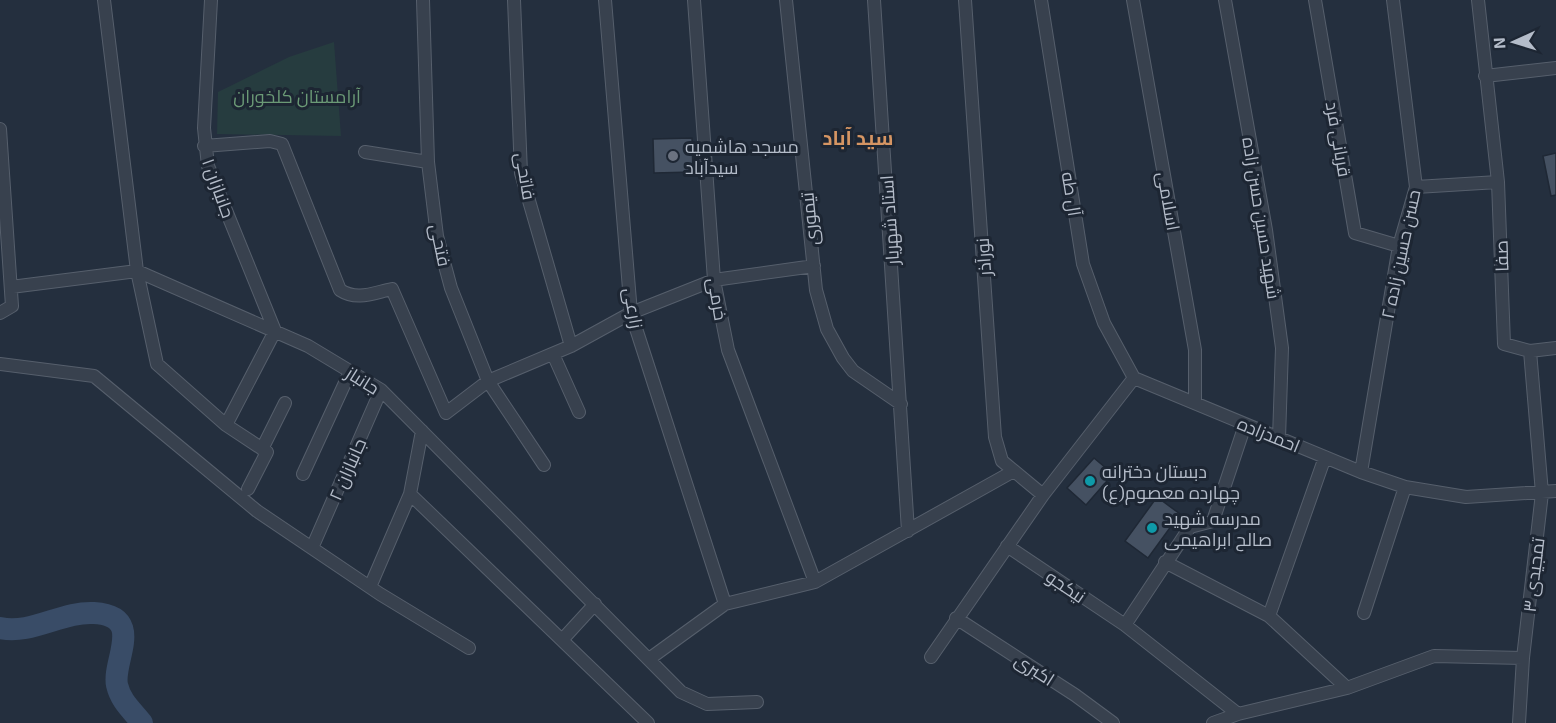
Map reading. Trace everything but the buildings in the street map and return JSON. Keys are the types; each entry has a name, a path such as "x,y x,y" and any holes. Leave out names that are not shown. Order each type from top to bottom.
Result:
{"street":[{"path":"104,0 137,271 157,364 226,425 267,452 248,489"},
{"name":"جانبازان ۱","path":"212,0 204,146 208,166 275,331"},
{"name":"فتحی","path":"423,0 428,162 437,236 451,288 488,381 544,465"},
{"name":"فاتحی","path":"514,0 521,173 571,346"},
{"name":"زارعی","path":"605,0 631,313 725,604"},
{"name":"خرمی","path":"694,0 714,280 728,350 815,582"},
{"name":"تیموری","path":"786,0 813,266 816,290 827,329 853,371 901,404"},
{"name":"استاد شهریار","path":"874,0 908,531"},
{"name":"نورآذر","path":"964,0 995,437 1002,461 1012,472 1042,495"},
{"name":"آل طه","path":"1041,0 1083,264 1104,323 1134,378"},
{"name":"اسلامی","path":"1133,0 1195,350 1195,403"},
{"name":"شهید حسین حسن زاده","path":"1225,0 1266,230 1282,348 1279,438"},
{"name":"قربانی فرد","path":"1315,0 1355,234 1399,246"},
{"name":"حسن حسین زاده ۲","path":"1361,472 1399,246 1416,187 1393,0"},
{"name":"صفا","path":"1478,0 1498,182 1504,344 1530,351"},
{"path":"1485,76 1556,68"},
{"path":"0,129 12,306 0,314"},
{"path":"204,146 270,141 282,144 340,290 351,297 358,297 392,289 446,413 488,381 571,346 631,313 714,280 813,266"},
{"path":"365,152 428,162"},
{"path":"1416,187 1498,182"},
{"path":"11,287 137,271"},
{"name":"جانباز","path":"137,271 275,331 381,390 681,692 707,704 757,702"},
{"path":"226,425 275,331"},
{"path":"1542,493 1530,351 1556,348"},
{"path":"553,354 579,412"},
{"path":"0,364 94,375 257,511 370,587 470,648"},
{"path":"303,474 351,372"},
{"path":"931,657 1042,495 1134,378"},
{"name":"احمدزاده","path":"1134,378 1361,472 1405,487 1466,497 1556,491"},
{"name":"جانبازان ۲","path":"312,548 381,390"},
{"path":"262,449 285,403"},
{"path":"1125,625 1190,527 1213,521 1245,425"},
{"path":"370,587 410,494 422,431"},
{"path":"1269,616 1325,457"},
{"path":"649,659 725,604 815,582 1012,472"},
{"path":"1364,613 1405,487"},
{"name":"تمجیدی ۳","path":"1519,723 1523,658 1542,493"},
{"path":"410,494 648,723"},
{"name":"نیکجو","path":"1007,546 1125,625 1238,714"},
{"path":"1165,562 1269,616 1347,688"},
{"path":"562,640 595,604"},
{"name":"اکبری","path":"956,618 1113,723"},
{"path":"1213,723 1238,714 1347,688 1434,656 1523,658"}],"green space":[{"name":"آرامستان کلخوران","path":"334,42 341,136 217,134 218,92 289,57"}],"waterway":[{"path":"0,628 35,626 82,613 110,616 119,622 123,631 123,641 117,685 124,701 142,723"}],"place":[{"name":"مسجد هاشمیه سیدآباد","path":"673,156"},
{"name":"دبستان دخترانه چهارده معصوم(ع)","path":"1090,481"},
{"name":"مدرسه شهید صالح ابراهیمی","path":"1152,528"}],"district":[{"name":"سید آباد","path":"858,137"}]}
